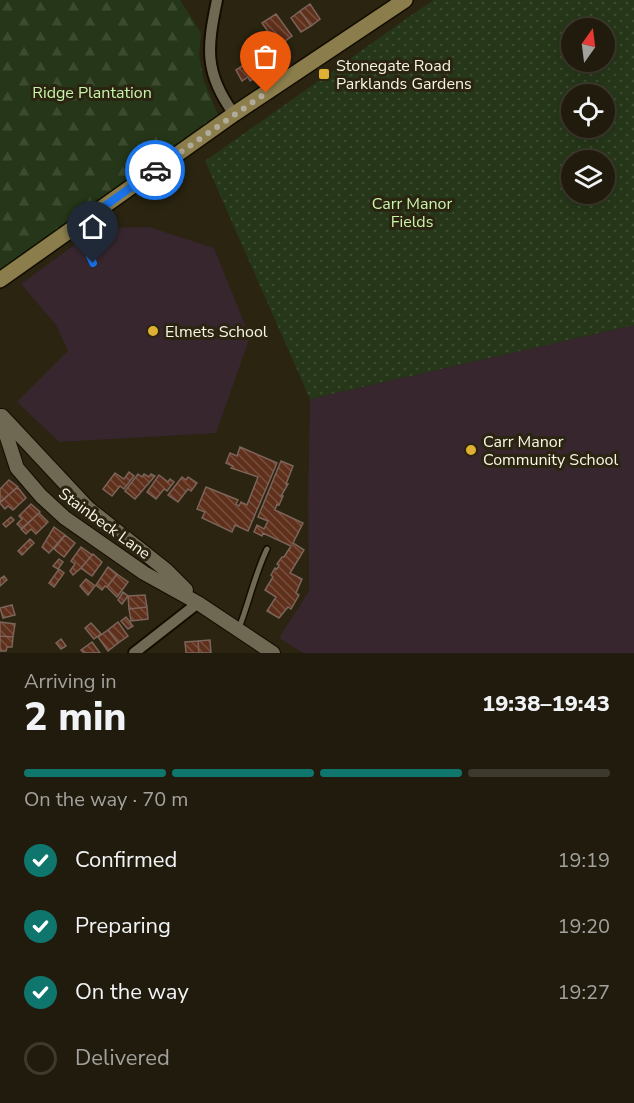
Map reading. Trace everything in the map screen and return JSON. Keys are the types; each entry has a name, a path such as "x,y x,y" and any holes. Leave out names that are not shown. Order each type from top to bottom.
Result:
{"main road":[{"path":"0,280 234,114 405,0"}],"street":[{"path":"217,0 209,54 220,95 234,114"},
{"name":"Stainbeck Lane","path":"0,415 88,508 166,570 198,603"},
{"name":"Stainbeck Lane","path":"0,415 17,468 41,496 65,518 144,573 198,603 273,653"},
{"path":"134,653 198,603"}],"lane":[{"path":"77,226 93,263"},
{"path":"238,630 256,573 267,549"}],"shaded area":[{"name":"Elmets School","path":"149,227 214,248 250,337 216,433 59,442 17,402 68,351 56,325 21,284 97,228"},
{"name":"Carr Manor Community School","path":"634,325 634,653 303,653 279,638 309,591 310,399"}],"green space":[{"name":"Ridge Plantation","path":"0,0 180,0 201,33 199,55 204,81 218,115 0,272"},
{"name":"Carr Manor Fields","path":"433,0 634,0 634,325 310,399 205,161"}],"building":[{"path":"310,4 320,19 311,26 300,11"},
{"path":"300,11 311,26 301,32 291,18"},
{"path":"276,14 292,36 278,46 262,23"},
{"path":"256,57 260,63 252,68 258,76 250,81 248,77 242,81 236,70"},
{"path":"240,447 277,463 248,531 235,525 232,532 202,518 205,512 197,509 206,487 238,500 236,504 239,506 241,502 247,505 258,477 231,468 233,466 226,463 230,453 237,456"},
{"path":"281,461 293,466 286,484 288,484 275,510 303,523 293,543 304,550 290,573 302,579 296,593 299,595 291,609 288,607 279,618 267,611 276,597 265,590 273,577 271,575 279,565 277,564 291,546 263,533 262,536 254,532 257,525 264,529 268,521 258,517"},
{"path":"129,472 134,476 124,489 120,486 112,496 103,489 115,473 124,479"},
{"path":"138,474 142,477 144,474 149,477 151,474 155,476 135,499 125,491"},
{"path":"159,475 168,482 170,479 174,482 156,499 147,492"},
{"path":"182,477 186,480 188,477 197,483 191,491 188,489 178,502 168,495"},
{"path":"9,480 18,487 0,502 0,489"},
{"path":"16,488 26,498 13,510 8,506 5,509 0,503"},
{"path":"31,504 40,512 22,529 17,524 22,519 19,516"},
{"path":"39,513 48,522 36,534 31,529 26,534 21,529"},
{"path":"11,517 14,520 6,527 3,524"},
{"path":"54,527 65,535 49,553 42,547"},
{"path":"65,535 75,543 64,557 54,549"},
{"path":"30,539 34,543 22,555 18,551"},
{"path":"81,547 92,555 73,575 70,571 75,564 71,561"},
{"path":"93,554 102,562 92,576 81,568"},
{"path":"59,559 63,562 58,569 53,566"},
{"path":"108,567 117,574 102,590 96,585"},
{"path":"59,569 64,573 54,587 49,583"},
{"path":"117,574 128,582 117,597 107,587"},
{"path":"4,576 7,580 0,586 0,579"},
{"path":"86,579 95,586 88,595 80,586"},
{"path":"123,592 128,596 122,604 118,600"},
{"path":"145,595 147,607 129,609 128,596"},
{"path":"12,605 15,615 3,618 0,608"},
{"path":"147,607 148,619 131,621 129,609"},
{"path":"126,617 133,626 128,629 121,621"},
{"path":"0,622 15,624 13,637 0,636"},
{"path":"118,622 128,636 118,643 108,630"},
{"path":"91,623 101,634 94,639 85,628"},
{"path":"108,630 118,643 108,651 98,637"},
{"path":"0,636 13,637 12,647 7,647 6,651 0,651"},
{"path":"61,639 66,646 61,649 56,643"},
{"path":"210,640 211,653 199,653 198,641"},
{"path":"198,641 199,653 186,653 185,642"},
{"path":"92,642 100,653 84,653 81,650"}],"way so far":[{"path":"155,170 266,93"}],"place":[{"name":"Stonegate Road Parklands Gardens","path":"324,74"},
{"name":"Elmets School","path":"153,331"},
{"name":"Carr Manor Community School","path":"471,450"}],"route":[{"path":"93,263 77,226 155,170"}]}
